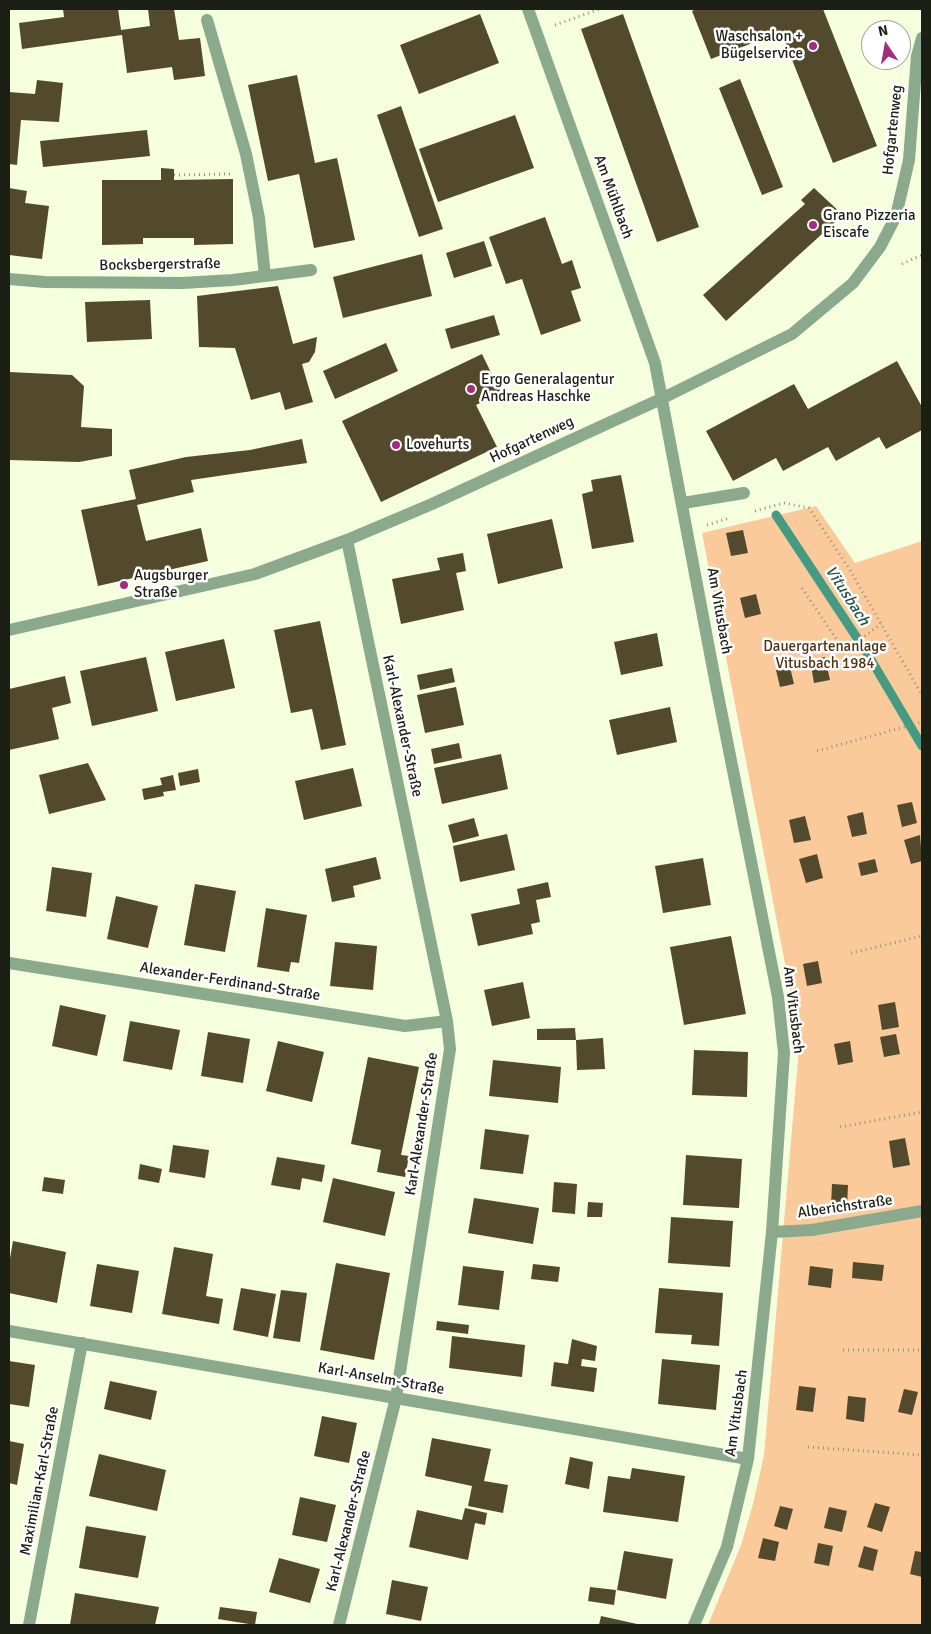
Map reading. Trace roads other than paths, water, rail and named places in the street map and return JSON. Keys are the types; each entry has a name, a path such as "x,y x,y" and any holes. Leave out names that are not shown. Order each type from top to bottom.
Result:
{"street":[{"name":"Am Mühlbach","path":"528,9 655,363 663,398"},
{"path":"207,20 246,154 259,218 265,276"},
{"name":"Hofgartenweg","path":"9,630 256,574 347,540 432,504 663,398 792,334 853,284 880,247 896,216 909,160 917,56 922,38"},
{"name":"Bocksbergerstraße","path":"9,279 45,282 182,283 311,270"},
{"name":"Am Vitusbach","path":"663,398 778,997 784,1053 772,1232 748,1459 727,1546 694,1625"},
{"path":"682,503 744,493"},
{"name":"Karl-Alexander-Straße","path":"339,1625 396,1398 450,1049 447,1021 347,540"},
{"name":"Alexander-Ferdinand-Straße","path":"9,963 405,1026 447,1021"},
{"name":"Alberichstraße","path":"772,1232 812,1230 922,1211"},
{"name":"Karl-Anselm-Straße","path":"9,1331 748,1459"},
{"name":"Maximilian-Karl-Straße","path":"30,1625 82,1343"}],"waterway":[{"name":"Vitusbach","path":"776,515 867,653 922,746"}],"place":[{"name":"Waschsalon + Bügelservice","path":"813,46"},
{"name":"Grano Pizzeria Eiscafe","path":"813,225"},
{"name":"Ergo Generalagentur Andreas Haschke","path":"471,389"},
{"name":"Lovehurts","path":"396,445"},
{"name":"Augsburger Straße","path":"124,585"}],"park label":[{"name":"Dauergartenanlage Vitusbach 1984","path":"825,656"}]}
